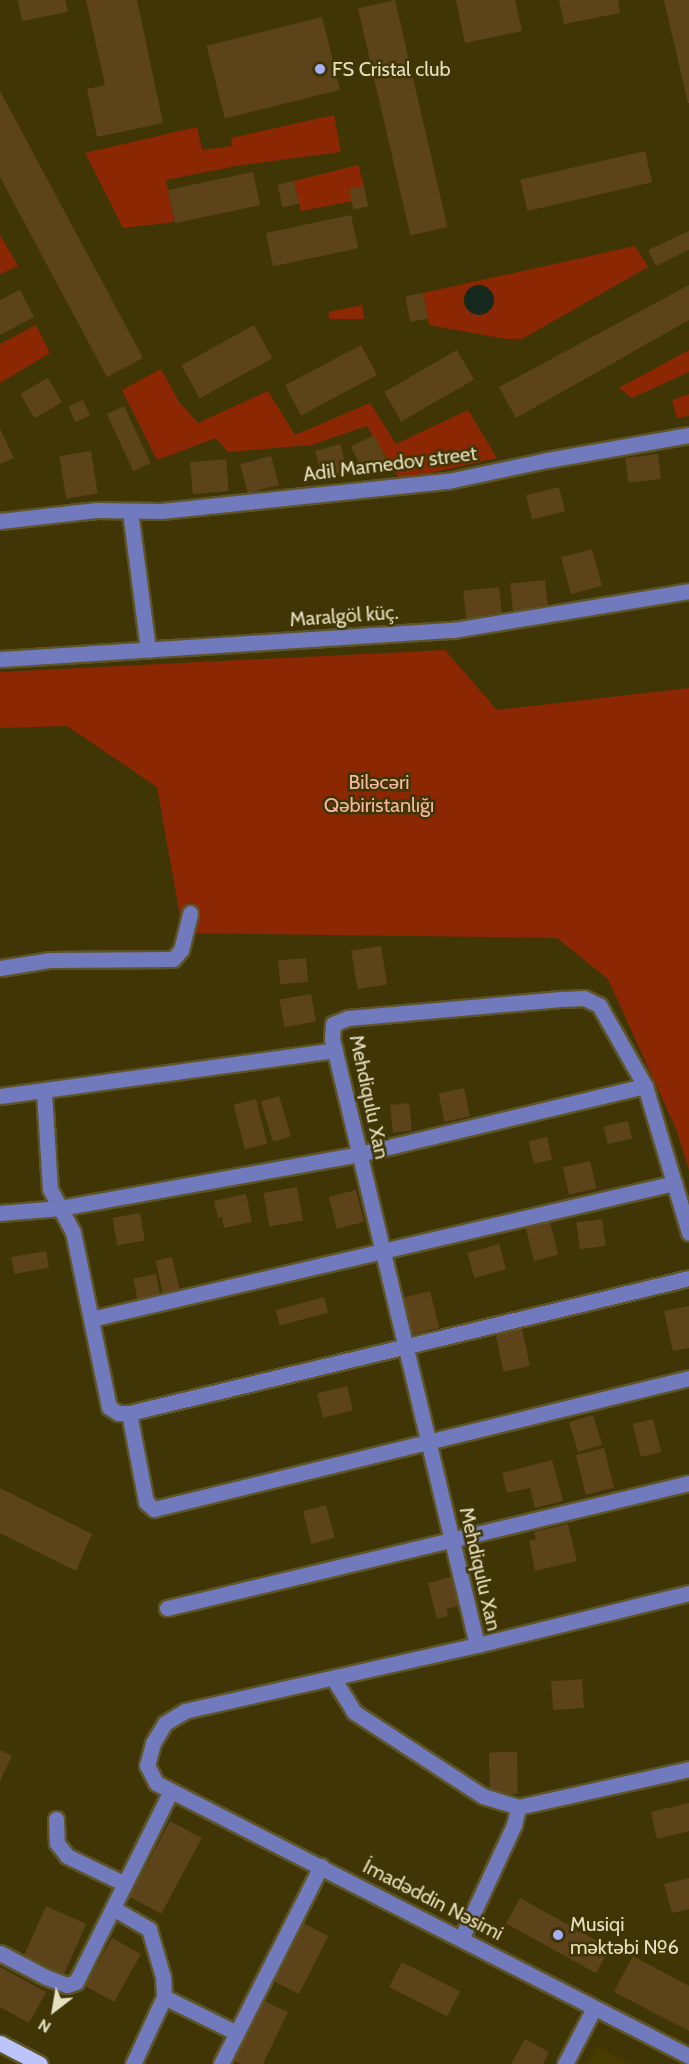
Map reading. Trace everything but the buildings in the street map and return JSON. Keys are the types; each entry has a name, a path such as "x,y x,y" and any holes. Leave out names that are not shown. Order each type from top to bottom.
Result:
{"main road":[{"path":"0,2043 40,2064"}],"street":[{"name":"Adil Mamedov street","path":"0,521 96,510 172,509 448,481 547,460 689,435"},
{"path":"130,511 148,650"},
{"name":"Maralgöl küç.","path":"0,659 454,630 689,591"},
{"path":"0,968 50,960 173,959 181,950 190,913"},
{"name":"Mehdiqulu Xan","path":"477,1645 334,1050 333,1024 348,1018 584,998 599,1005 645,1086 689,1233"},
{"path":"0,1096 44,1092 334,1050"},
{"path":"0,1213 60,1208 359,1154 645,1086"},
{"path":"44,1092 50,1189 73,1232 109,1407 118,1413 129,1413 689,1278"},
{"path":"91,1319 674,1183"},
{"path":"129,1413 146,1502 154,1509 689,1378"},
{"path":"167,1608 451,1538 689,1483"},
{"path":"689,1593 333,1678 354,1712 483,1796 518,1807 689,1769"},
{"name":"İmadəddin Nəsimi","path":"333,1678 185,1711 165,1723 153,1743 147,1765 156,1783 689,2056"},
{"path":"0,1953 46,1977 67,1985 76,1982 171,1791"},
{"path":"462,1938 514,1825 518,1807"},
{"path":"56,1819 57,1843 67,1856 125,1884"},
{"path":"221,2064 321,1866"},
{"path":"113,1908 149,1929 163,1977 164,1997 133,2064"},
{"path":"164,1997 237,2033"},
{"path":"564,2064 594,2008"}],"shaded area":[{"path":"479,285 489,290 494,300 489,310 479,315 469,310 464,300 469,290"},
{"path":"597,2047 631,2064 588,2064"}],"green space":[{"path":"334,115 341,152 236,166 166,180 174,222 123,228 85,153 197,127 202,150 232,146 231,138"},
{"path":"358,165 364,186 350,190 353,201 301,211 294,181"},
{"path":"0,235 18,266 0,274"},
{"path":"635,246 648,267 522,339 506,339 429,325 423,293"},
{"path":"362,305 364,319 330,319 328,312"},
{"path":"36,325 50,353 0,383 0,344"},
{"path":"689,350 689,372 632,398 619,388"},
{"path":"161,369 179,402 198,423 268,391 295,435 370,403 396,444 468,410 497,458 400,480 367,426 311,445 228,452 216,438 157,460 122,390"},
{"path":"689,394 689,416 677,418 672,400"},
{"name":"Biləcəri Qəbiristanlığı","path":"445,650 497,710 689,688 689,1170 676,1129 608,979 557,938 183,933 157,787 67,726 0,728 0,672"}],"place":[{"name":"FS Cristal club","path":"320,69"},
{"name":"Musiqi məktəbi №6","path":"558,1935"}]}
